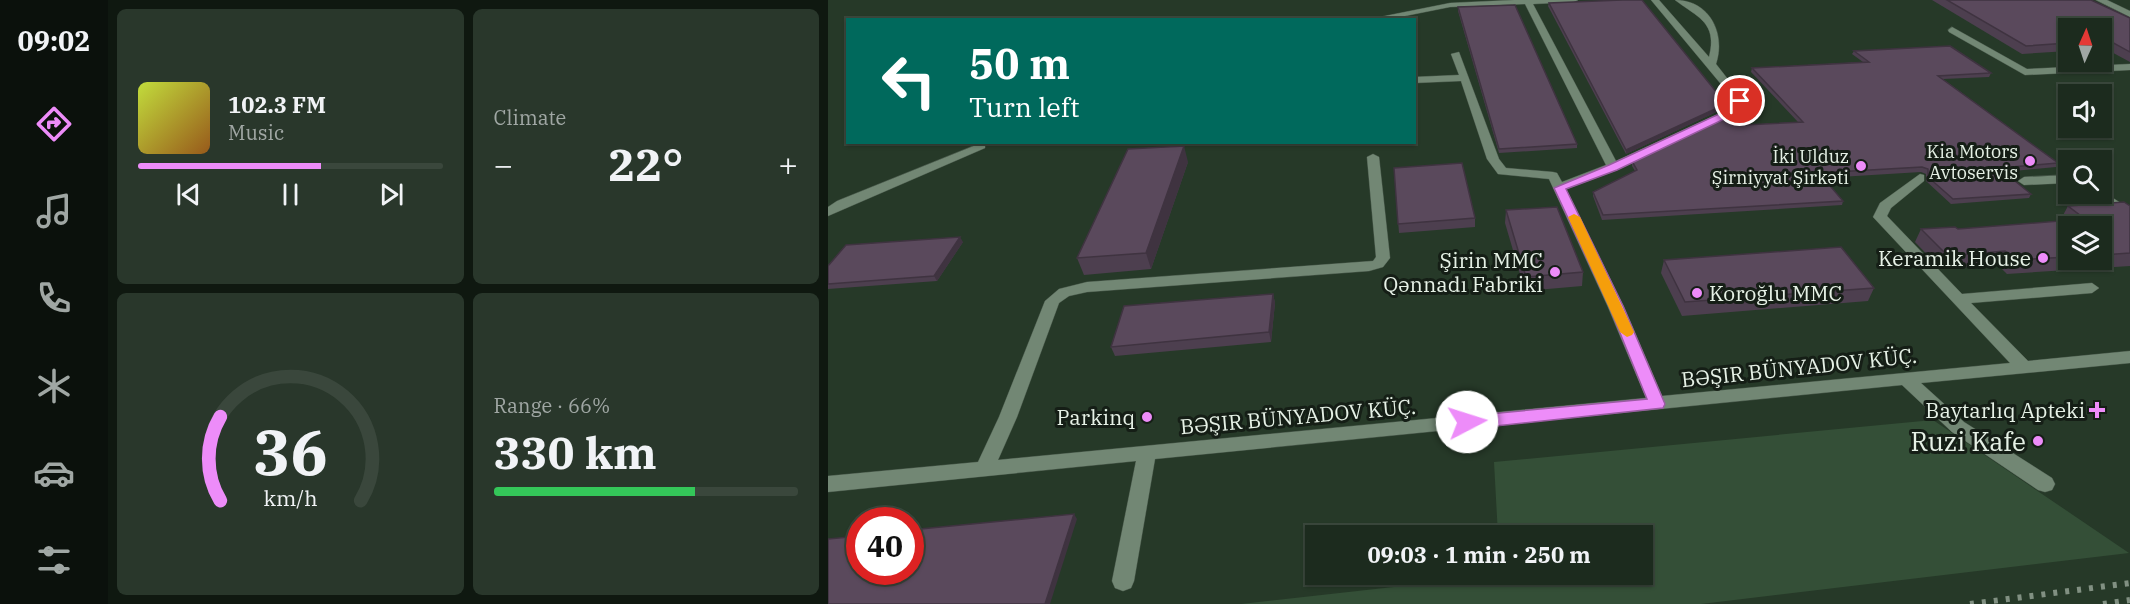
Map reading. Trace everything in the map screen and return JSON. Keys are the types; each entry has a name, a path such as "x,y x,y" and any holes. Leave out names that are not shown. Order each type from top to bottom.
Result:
{"street":[{"path":"1380,18 1450,5 1574,0"},
{"path":"1559,188 1613,167 1733,111 1740,101 1655,0"},
{"path":"1679,0 1700,12 1718,38 1718,48 1711,64"},
{"path":"2100,0 2130,14"},
{"path":"1528,2 1613,167"},
{"path":"1952,30 2025,72 2058,70"},
{"path":"1456,54 1493,159 1502,171 1553,176 1616,306 1657,404"},
{"path":"2112,68 2130,67"},
{"path":"2112,70 2130,80"},
{"path":"1416,80 1465,78"},
{"path":"828,212 842,204 981,146"},
{"path":"984,469 1008,417 1052,301 1058,295 1068,290 1087,287 1369,267 1378,264 1383,258 1373,157"},
{"path":"1920,178 1885,206 1880,217 2024,367"},
{"path":"2024,181 2058,179"},
{"path":"2112,202 2130,215"},
{"path":"1957,299 2092,288"},
{"name":"BƏŞIR BÜNYADOV KÜÇ.","path":"828,484 2130,357"},
{"path":"1906,379 1958,426 2044,484"},
{"path":"1124,581 1147,453"}],"green space":[{"path":"1933,420 2129,553 1701,604 1241,604 1411,585 1653,585 1653,525 1497,525 1494,462"}],"building":[{"path":"1642,0 1726,104 1626,150 1549,3"},
{"path":"1947,0 2091,0 2130,18 2130,52 2112,42 2112,18 2058,18 2058,44 2026,46"},
{"path":"1515,5 1577,144 1499,149 1458,7"},
{"path":"1950,46 1991,73 1938,76 2058,163 1999,168 2031,194 1953,199 1928,177 1928,169 1922,167 1819,173 1843,201 1603,215 1593,192 1637,170 1632,161 1733,114 1743,125 1803,122 1752,68 1869,62 1854,51"},
{"path":"1184,146 1146,253 1077,258 1128,149"},
{"path":"1462,163 1475,218 1398,224 1394,168"},
{"path":"2124,202 2130,206 2130,253 2112,254 2112,216 2081,216 2068,206"},
{"path":"1557,207 1583,272 1526,277 1506,210"},
{"path":"2058,221 2058,258 2015,260 2005,251 1948,256 1921,229 1955,227 1958,229"},
{"path":"960,237 934,276 828,284 828,266 846,245"},
{"path":"1841,247 1874,288 1685,302 1664,260"},
{"path":"1273,294 1269,332 1111,347 1124,306"},
{"path":"1074,514 1045,604 828,604 828,539 846,537 846,585 924,585 924,529"}],"railway":[{"path":"1970,604 2130,583"},
{"path":"2103,604 2130,600"}],"slow traffic":[{"path":"1574,217 1627,332"}],"place":[{"name":"Kia Motors Avtoservis","path":"2030,161"},
{"name":"İki Ulduz Şirniyyat Şirkəti","path":"1861,166"},
{"name":"Keramik House","path":"2043,258"},
{"name":"Şirin MMC Qənnadı Fabriki","path":"1555,272"},
{"name":"Koroğlu MMC","path":"1697,293"},
{"name":"Baytarlıq Apteki","path":"2097,410"},
{"name":"Parkinq","path":"1147,417"},
{"name":"Ruzi Kafe","path":"2038,441"}],"route":[{"path":"1467,422 1657,404 1616,306 1559,188 1580,182 1733,111 1740,101"}]}
